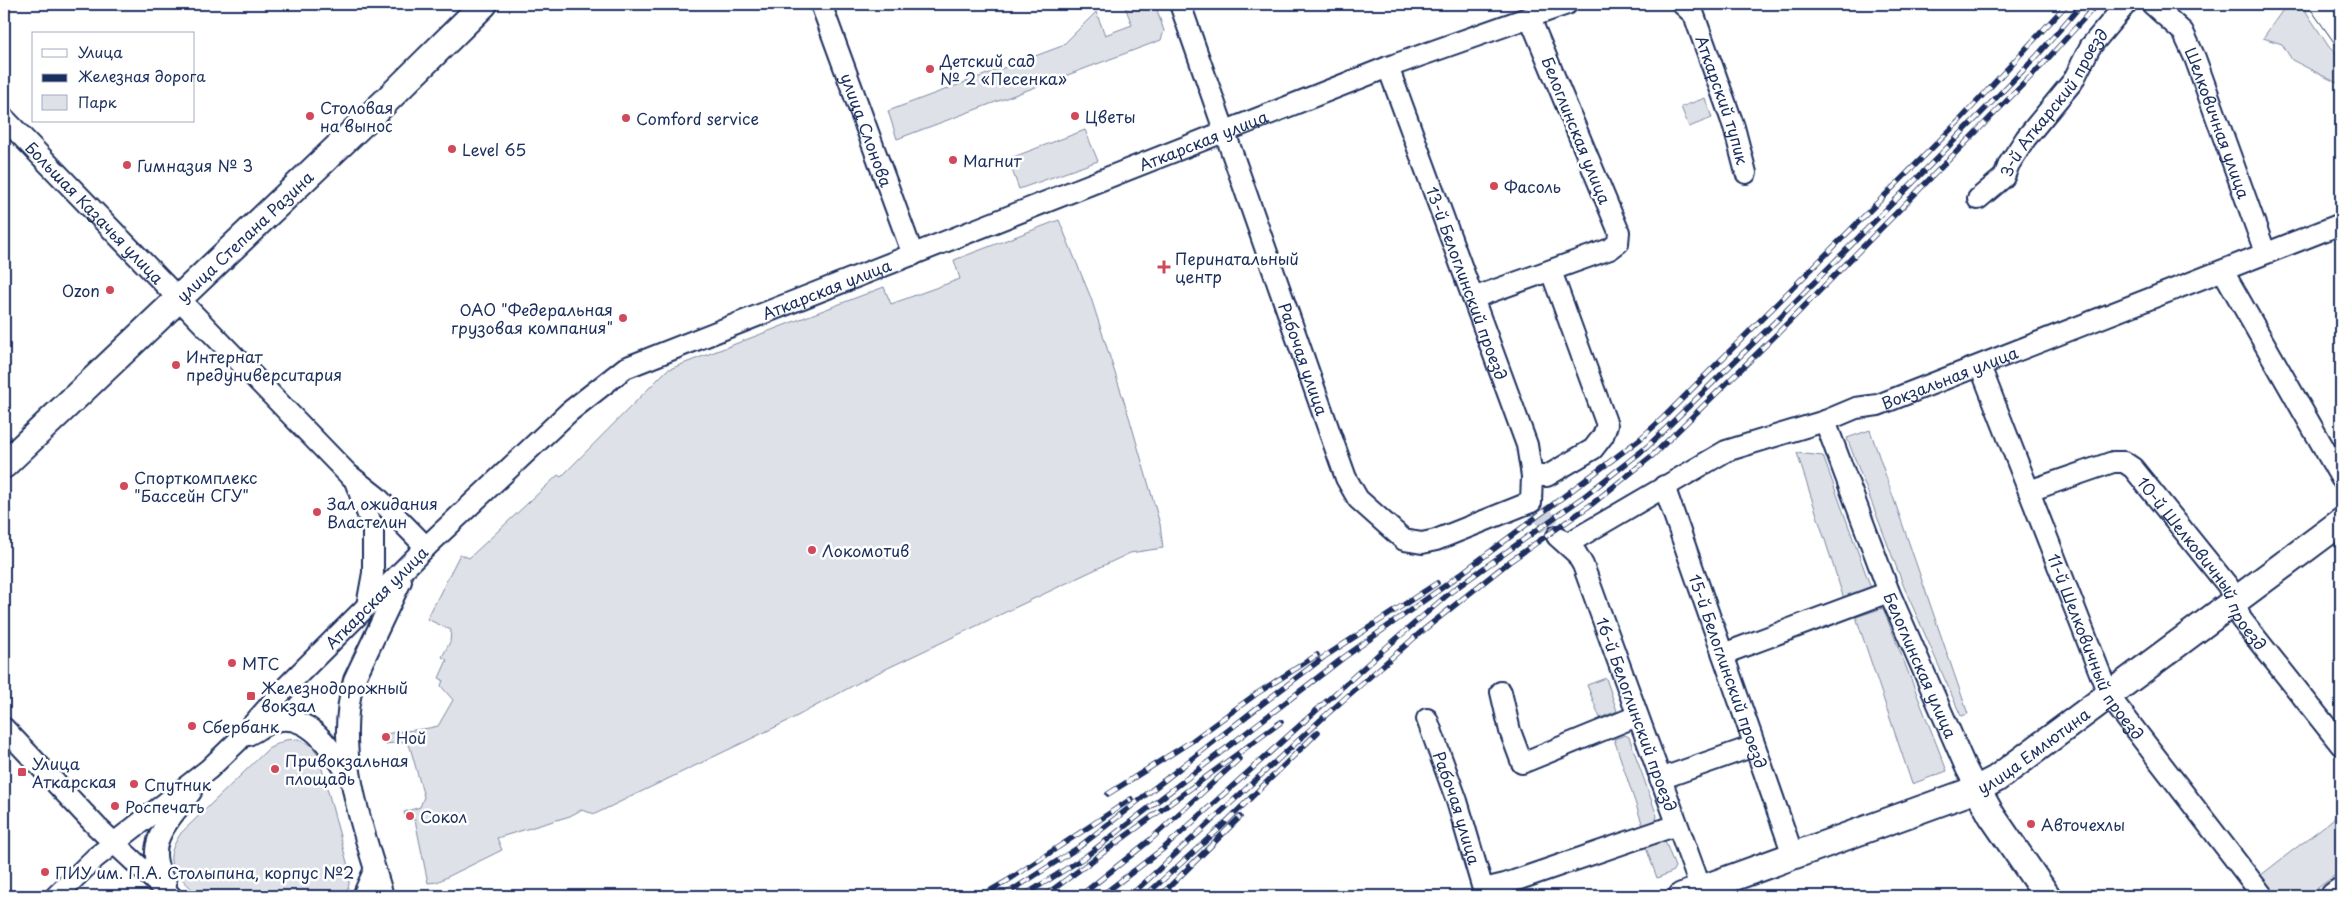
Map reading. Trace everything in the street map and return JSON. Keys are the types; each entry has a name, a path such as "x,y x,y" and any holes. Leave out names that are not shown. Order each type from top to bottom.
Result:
{"main road":[{"name":"улица Степана Разина","path":"4,465 484,4"},
{"name":"улица Емлютина","path":"1691,893 1977,789 1996,780 2341,522"},
{"name":"Белоглинская улица","path":"1977,789 1992,816 2047,896"},
{"path":"2334,896 2341,891"}],"street":[{"name":"улица Слонова","path":"821,4 913,255"},
{"name":"Рабочая улица","path":"1180,4 1346,478 1358,499 1404,540 1422,543 1436,540 1535,506"},
{"name":"Аткарская улица","path":"56,896 96,858 209,769 238,741 280,693 426,547 568,412 625,368 1388,68 1567,4"},
{"name":"Аткарский тупик","path":"1682,4 1694,15 1734,128 1746,173"},
{"name":"3-й Аткарский проезд","path":"1978,198 2004,178 2008,164 2026,138 2073,81 2090,47 2126,4"},
{"name":"Шелковичная улица","path":"2152,4 2183,32 2195,58 2265,252"},
{"name":"Белоглинская улица","path":"1530,18 1620,232 1618,243 1610,250 1551,271"},
{"name":"13-й Белоглинский проезд","path":"1388,68 1527,445 1535,506"},
{"name":"Большая Казачья улица","path":"4,118 354,479 376,496 426,547"},
{"name":"Вокзальная улица","path":"1562,540 1726,451 1824,421 1856,408 1878,405 2223,271 2265,252 2341,224"},
{"path":"1473,298 1551,271 1607,425 1603,436 1593,449 1547,476 1532,476"},
{"path":"2223,271 2339,468"},
{"name":"11-й Шелковичный проезд","path":"1980,366 2109,696 2263,896"},
{"name":"Белоглинская улица","path":"1824,421 1889,592 1977,789"},
{"name":"10-й Шелковичный проезд","path":"2029,491 2113,462 2124,462 2133,468 2228,586 2240,619 2341,746"},
{"name":"Большая Казачья улица","path":"354,479 374,528 372,573 367,606"},
{"name":"15-й Белоглинский проезд","path":"1664,486 1793,856"},
{"name":"16-й Белоглинский проезд","path":"1562,540 1576,553 1583,565 1677,825 1691,893"},
{"path":"383,896 374,870 350,777 349,697 366,653 409,566"},
{"path":"1723,654 1889,592"},
{"path":"1501,692 1510,731 1522,763 1637,716"},
{"name":"Рабочая улица","path":"1427,719 1457,801 1484,892"},
{"path":"238,741 273,721 293,721 312,728 328,745 350,777"},
{"path":"4,728 115,844 172,896"},
{"path":"1660,779 1754,746"},
{"name":"Аткарская улица","path":"172,896 155,862 155,848 166,824 209,769"},
{"path":"1484,892 1677,825"},
{"path":"363,896 374,870"}],"green space":[{"path":"1124,4 1155,4 1164,31 1161,40 897,139 888,111 1062,46 1096,12 1105,35 1132,25"},
{"path":"2287,4 2301,4 2329,47 2341,59 2341,85 2292,60 2282,44 2263,38"},
{"path":"1705,98 1712,118 1689,127 1681,107"},
{"path":"1085,130 1098,161 1019,189 1008,159"},
{"name":"Локомотив","path":"1059,220 1091,298 1130,420 1160,524 1163,548 1130,553 869,677 790,720 595,814 581,810 570,816 497,838 502,850 437,882 428,883 415,820 406,820 404,812 420,807 424,797 410,747 404,742 385,744 382,735 438,726 453,700 441,686 443,680 439,678 447,660 442,657 450,642 451,630 427,619 460,554 469,558 558,475 561,477 667,370 884,287 891,304 960,279 954,260"},
{"path":"1870,430 1968,714 1961,716 1904,587 1847,438"},
{"path":"1797,453 1823,456 1871,588 1844,599"},
{"path":"1883,608 1947,771 1912,784 1856,617"},
{"path":"1606,678 1617,711 1600,718 1587,685"},
{"path":"1625,735 1629,737 1657,816 1656,820 1643,826 1614,739"},
{"path":"298,739 311,745 318,754 349,870 349,884 346,896 199,896 177,874 171,861 171,853 181,833 268,749 285,740"},
{"path":"2341,813 2341,871 2307,896 2277,896 2261,875"},
{"path":"1664,838 1675,867 1672,872 1657,878 1645,845"}],"tunnel":[{"path":"1539,510 1557,536"}],"tram line":[{"path":"2307,4 2341,52"}],"railway":[{"path":"1023,896 1085,857 1343,658 1446,585 1640,439 1961,119 2067,4"},
{"path":"1101,896 1164,848 1381,652 1452,591 1586,495 1647,447 1779,318 1941,154 2036,57 2082,4"},
{"path":"1130,896 1326,715 1421,632 1509,562 1592,504 1653,455 1774,337 2043,64 2097,4"},
{"path":"1003,896 1079,847 1324,657 1437,583"},
{"path":"1108,794 1192,741 1256,694 1317,655"},
{"path":"1044,896 1281,722"},
{"path":"1145,896 1221,827 1318,732"},
{"path":"1080,896 1150,840 1239,759"},
{"path":"981,896 1007,881 1131,799"},
{"path":"1160,896 1240,817"}],"place":[{"name":"Детский сад № 2 «Песенка»","path":"930,69"},
{"name":"Столовая на вынос","path":"310,116"},
{"name":"Цветы","path":"1075,116"},
{"name":"Comford service","path":"626,118"},
{"name":"Level 65","path":"452,149"},
{"name":"Магнит","path":"953,160"},
{"name":"Гимназия № 3","path":"127,165"},
{"name":"Фасоль","path":"1494,186"},
{"name":"Перинатальный центр","path":"1164,267"},
{"name":"Ozon","path":"110,290"},
{"name":"ОАО \"Федеральная грузовая компания\"","path":"623,318"},
{"name":"Интернат предуниверситария","path":"176,365"},
{"name":"Спорткомплекс \"Бассейн СГУ\"","path":"124,486"},
{"name":"Зал ожидания Властелин","path":"317,512"},
{"name":"Локомотив","path":"812,550"},
{"name":"МТС","path":"232,663"},
{"name":"Железнодорожный вокзал","path":"251,696"},
{"name":"Сбербанк","path":"192,726"},
{"name":"Ной","path":"386,737"},
{"name":"Привокзальная площадь","path":"275,769"},
{"name":"Улица Аткарская","path":"22,772"},
{"name":"Спутник","path":"134,784"},
{"name":"Роспечать","path":"115,806"},
{"name":"Сокол","path":"410,816"},
{"name":"Авточехлы","path":"2031,824"},
{"name":"ПИУ им. П.А. Столыпина, корпус №2","path":"45,872"}]}
